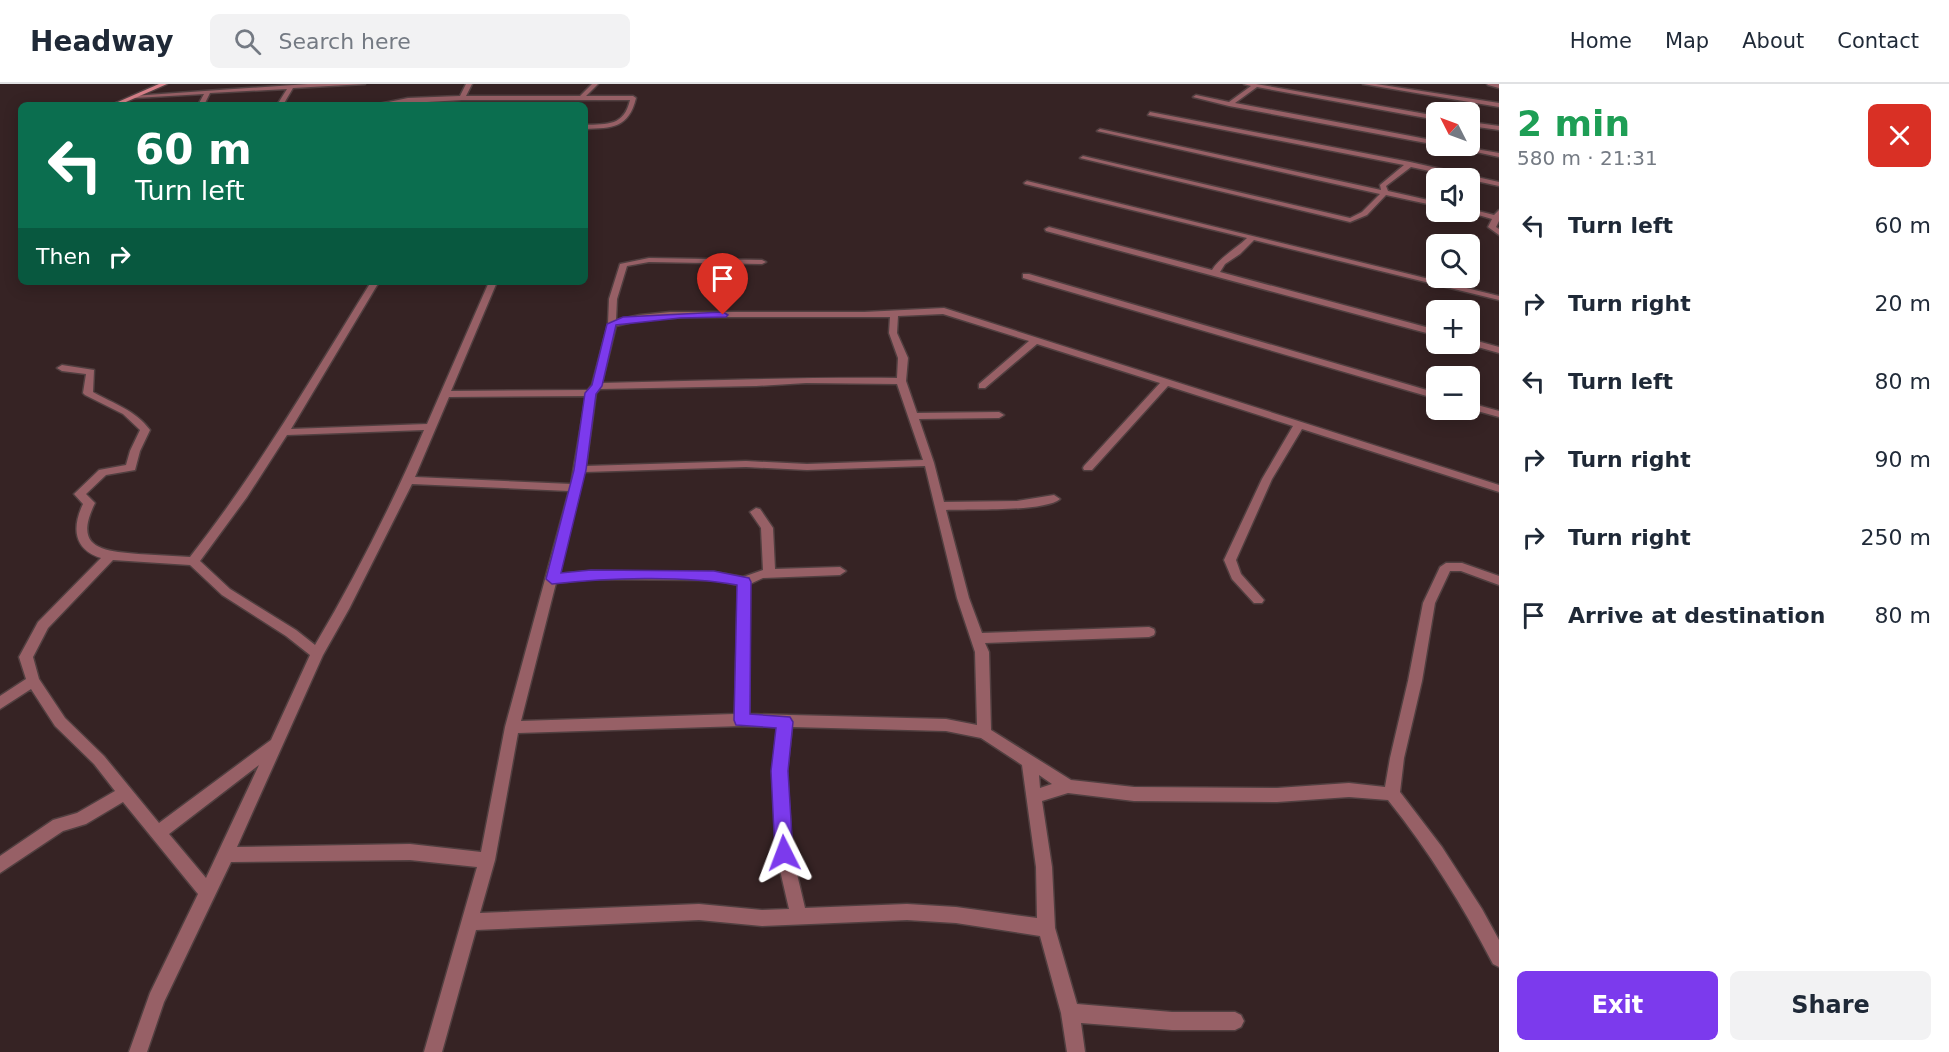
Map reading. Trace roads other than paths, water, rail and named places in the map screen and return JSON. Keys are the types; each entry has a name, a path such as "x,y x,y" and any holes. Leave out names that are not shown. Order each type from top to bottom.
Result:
{"street":[{"path":"121,102 164,84"},
{"path":"135,96 362,84"},
{"path":"462,98 469,84"},
{"path":"580,99 595,84"},
{"path":"1246,84 1426,116"},
{"path":"1366,84 1499,105"},
{"path":"1490,84 1499,86"},
{"path":"1229,104 1255,86"},
{"path":"282,102 291,87"},
{"path":"203,102 208,92"},
{"path":"417,102 462,98 481,102 633,98 632,109 626,119 611,126 588,127"},
{"path":"1196,98 1426,141"},
{"path":"1150,114 1410,164 1499,184"},
{"path":"1480,125 1499,128"},
{"path":"1100,131 1426,201"},
{"path":"1480,152 1499,155"},
{"path":"1083,158 1344,220 1357,219 1385,192"},
{"path":"1385,192 1382,186 1410,164"},
{"path":"1027,183 1499,298"},
{"path":"1480,213 1498,216 1492,227 1499,233"},
{"path":"1049,229 1426,330"},
{"path":"1215,274 1222,261 1236,254 1244,243 1253,237"},
{"path":"433,1052 453,974 471,922 487,860 512,726 580,470 594,389 612,324 613,299 624,264 649,260 762,262"},
{"path":"1026,276 1426,393"},
{"path":"193,561 222,526 373,285"},
{"path":"138,1052 156,999 226,855 317,654 343,609 408,480 492,285"},
{"path":"612,324 623,320 680,315 894,315 944,311 1499,489"},
{"path":"894,315 893,333 903,358 901,381 930,463 963,598 982,652 984,733"},
{"path":"982,386 1035,341"},
{"path":"1480,345 1499,350"},
{"path":"62,368 91,372 88,393 122,408 140,422 144,430 131,468 103,472 79,494 89,503 81,517 80,531 86,544 100,554 110,556 193,561 226,592 291,633 317,654"},
{"path":"445,394 594,389 660,383 901,381"},
{"path":"1088,468 1165,383"},
{"path":"1480,408 1499,414"},
{"path":"914,416 999,415"},
{"path":"1258,600 1236,576 1230,560 1267,479 1299,425"},
{"path":"282,432 429,427"},
{"path":"580,470 746,464 807,467 930,463"},
{"path":"408,480 575,488"},
{"path":"940,506 1017,505 1054,500"},
{"path":"756,512 767,528 770,574"},
{"path":"110,556 43,625 26,657 33,681 60,722 99,760 207,892"},
{"path":"1392,794 1396,758 1415,681 1429,603 1446,567 1462,567 1499,581"},
{"path":"552,579 591,575 714,576 744,582 761,574 840,571"},
{"path":"742,720 744,582"},
{"path":"978,639 1149,632"},
{"path":"0,703 33,681"},
{"path":"512,726 742,720 946,725 984,733 1068,786"},
{"path":"785,722 780,771 784,853 800,916"},
{"path":"158,833 276,744"},
{"path":"1029,760 1036,796 1044,867 1046,928 1070,1013 1076,1052"},
{"path":"1036,796 1068,786 1134,794 1277,795 1349,790 1392,794 1422,828 1476,913 1499,958"},
{"path":"0,865 59,825 81,819 124,793"},
{"path":"226,855 410,852 487,860"},
{"path":"471,922 699,912 762,918 917,913 956,915 1046,928"},
{"path":"1070,1013 1172,1021 1235,1021"}]}
